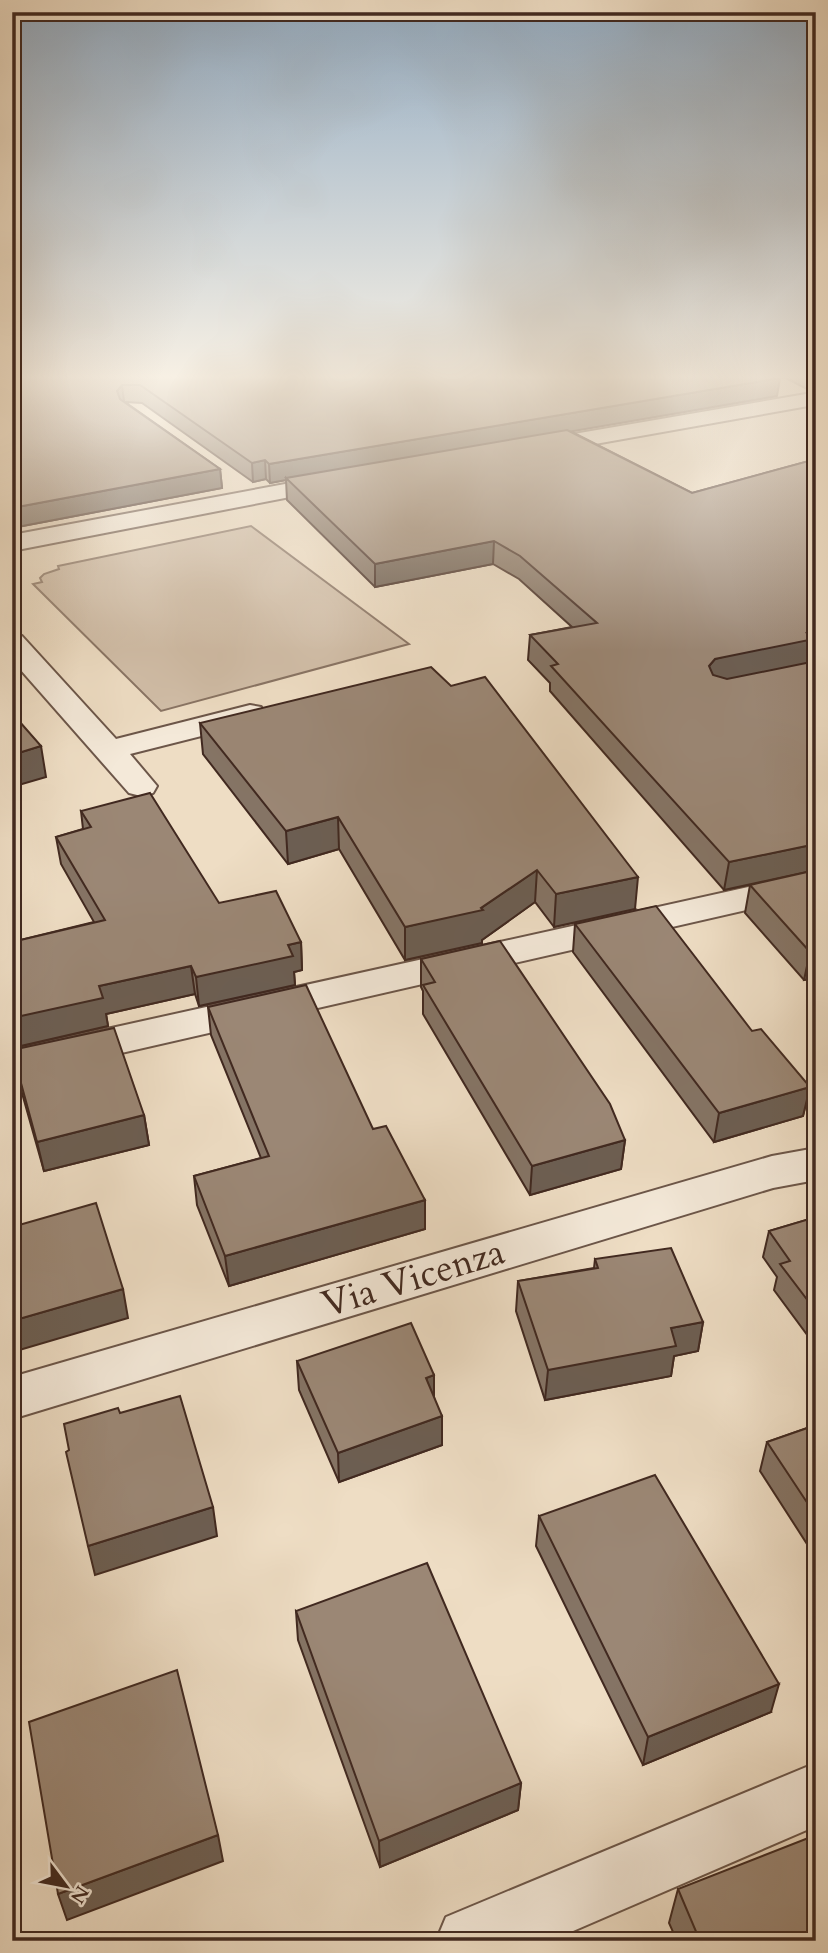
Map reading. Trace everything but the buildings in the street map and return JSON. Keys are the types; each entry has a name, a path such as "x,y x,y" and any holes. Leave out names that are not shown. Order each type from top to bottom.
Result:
{"street":[{"path":"17,535 361,478"},
{"path":"231,481 253,496"},
{"path":"12,642 141,786"},
{"path":"110,750 272,709"},
{"path":"12,1064 816,883"},
{"name":"Via Vicenza","path":"12,1398 772,1172 816,1164"},
{"path":"470,1941 816,1794"}],"shaded area":[{"path":"251,526 409,644 161,711 33,584 42,582 40,578 44,574 59,569 58,566"}]}
